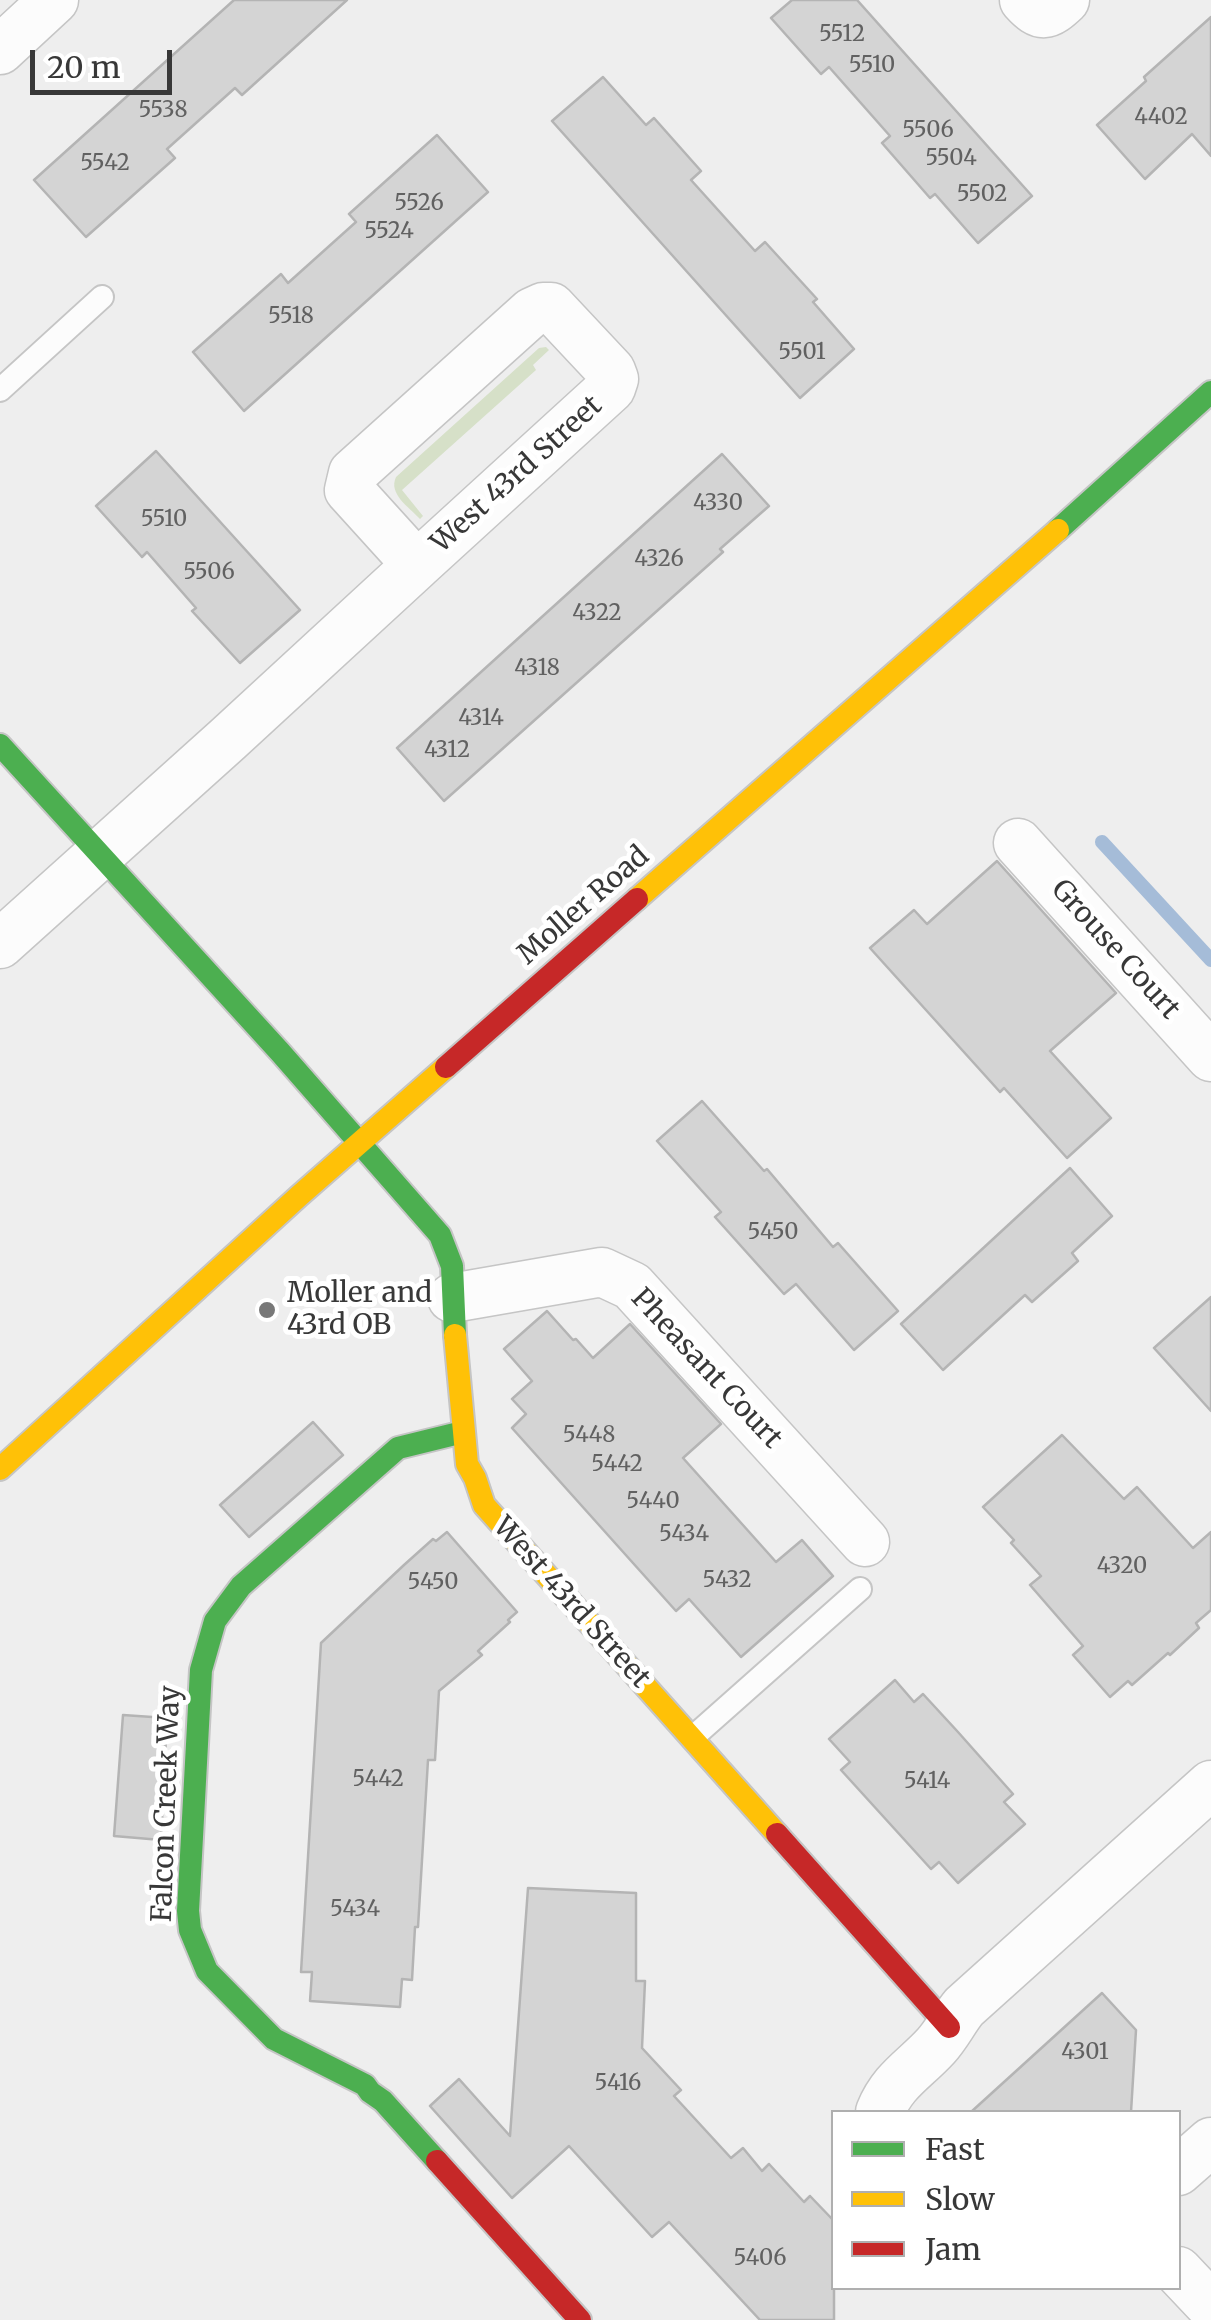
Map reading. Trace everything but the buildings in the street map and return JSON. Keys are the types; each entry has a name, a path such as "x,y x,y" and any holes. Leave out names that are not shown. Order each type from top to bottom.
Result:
{"street":[{"path":"0,50 54,0"},
{"path":"1024,0 1040,13 1049,13 1065,0"},
{"name":"West 43rd Street","path":"0,944 99,855 417,565 611,388 611,371 551,307 532,312 353,473 350,490 417,565"},
{"name":"Moller Road","path":"0,1468 360,1142 1211,392"},
{"name":"West 43rd Street","path":"0,745 440,1235 452,1266 466,1464 484,1505 949,2027"},
{"name":"Grouse Court","path":"1018,843 1211,1057"},
{"name":"Pheasant Court","path":"452,1298 602,1272 632,1286 865,1542"},
{"name":"Falcon Creek Way","path":"463,1432 398,1448 233,1593 215,1621 201,1670 188,1922 207,1972 254,2022 283,2045 365,2085 383,2101 580,2320"},
{"path":"881,2110 897,2081 937,2045 964,2007 1205,1802"},
{"path":"1181,2168 1211,2142"},
{"path":"1181,2274 1211,2306"}],"lane":[{"path":"0,390 102,297"},
{"path":"692,1738 860,1588"}],"green space":[{"path":"539,348 549,350 533,365 536,370 402,490 423,516 420,519 397,495 396,477"}],"waterway":[{"path":"1102,842 1211,960"}],"traffic: fast":[{"path":"1058,530 1211,392"},
{"path":"0,745 280,1052 440,1235 452,1266 455,1335"},
{"path":"437,2161 365,2085 274,2039 207,1971 190,1930 188,1911 201,1670 215,1621 241,1586 398,1448 463,1432"}],"traffic: slow":[{"path":"637,899 1058,530"},
{"path":"0,1469 446,1067"},
{"path":"455,1335 467,1464 484,1505 777,1834"}],"traffic: jam":[{"path":"446,1067 637,899"},
{"path":"777,1834 949,2027"},
{"path":"437,2161 580,2320"}],"place":[{"name":"Moller and 43rd OB","path":"267,1310"}]}
